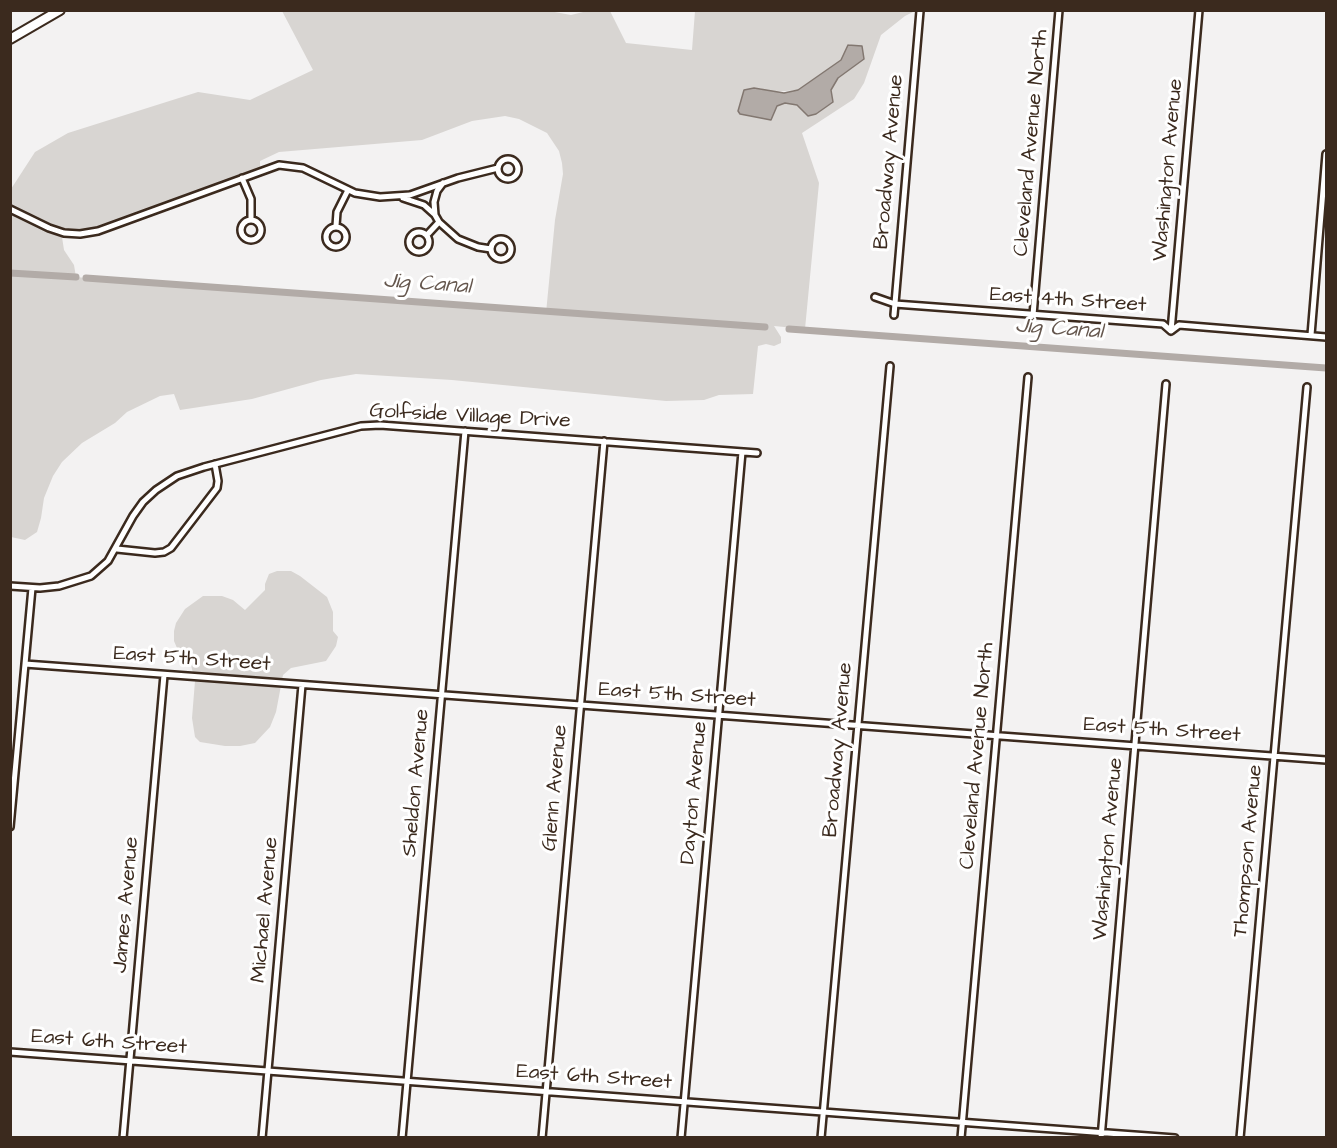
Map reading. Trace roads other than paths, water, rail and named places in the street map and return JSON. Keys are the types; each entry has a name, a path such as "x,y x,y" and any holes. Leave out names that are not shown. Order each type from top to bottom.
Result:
{"main road":[{"path":"12,36 60,10"}],"street":[{"name":"Cleveland Avenue North","path":"1033,315 1059,10"},
{"name":"Washington Avenue","path":"1171,332 1199,10"},
{"name":"Broadway Avenue","path":"894,315 920,11"},
{"path":"1311,336 1326,154"},
{"path":"10,208 57,231 72,234 89,233 271,167 288,165 310,171 348,190 371,196 398,197 424,205 458,239 478,247 491,249"},
{"path":"398,197 498,168"},
{"path":"242,178 251,199 251,220"},
{"path":"435,215 435,196 439,188 447,181"},
{"path":"336,226 338,212 348,190"},
{"path":"427,235 439,222"},
{"name":"East 4th Street","path":"875,297 895,304 1163,324 1171,332 1179,326 1326,337"},
{"name":"Broadway Avenue","path":"821,1137 890,366"},
{"name":"Cleveland Avenue North","path":"961,1137 1028,377"},
{"name":"Washington Avenue","path":"1101,1135 1166,384"},
{"name":"Thompson Avenue","path":"1240,1137 1307,387"},
{"name":"Golfside Village Drive","path":"10,586 32,588 59,586 85,579 103,567 117,549 133,516 156,490 177,476 361,426 380,425 757,453"},
{"name":"Sheldon Avenue","path":"402,1137 465,431"},
{"name":"Glenn Avenue","path":"542,1137 604,441"},
{"name":"Dayton Avenue","path":"681,1137 742,452"},
{"path":"117,549 155,553 171,548 216,488 218,481 215,464"},
{"path":"10,827 32,588"},
{"name":"East 5th Street","path":"25,664 1326,760"},
{"name":"James Avenue","path":"123,1137 164,675"},
{"name":"Michael Avenue","path":"262,1137 302,685"},
{"name":"East 6th Street","path":"10,1052 962,1121 1101,1135 1175,1137"}],"waterway":[{"name":"Jig Canal","path":"10,273 76,277"},
{"name":"Jig Canal","path":"86,278 765,327"},
{"name":"Jig Canal","path":"789,329 1326,368"}]}
